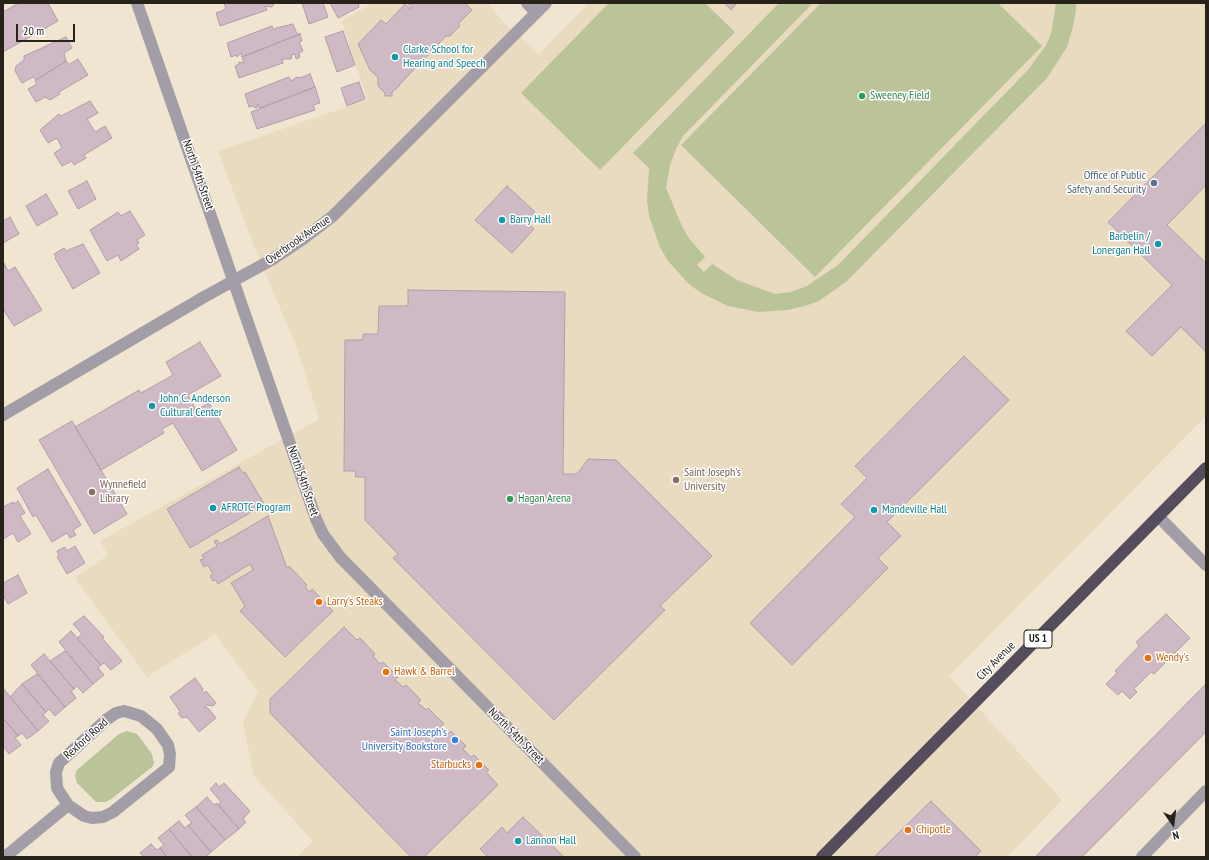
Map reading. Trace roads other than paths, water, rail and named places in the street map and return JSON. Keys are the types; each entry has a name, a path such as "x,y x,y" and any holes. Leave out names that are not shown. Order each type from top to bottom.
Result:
{"highway":[{"name":"City Avenue","path":"822,857 1206,468"}],"street":[{"name":"North 54th Street","path":"137,3 235,280 316,519 328,542 340,557 635,857"},
{"path":"527,3 536,13"},
{"name":"Overbrook Avenue","path":"3,415 273,259 333,216 546,3"},
{"path":"1158,516 1206,565"},
{"name":"Rexford Road","path":"132,712 141,716 157,728 168,746 170,754 171,760 165,772 113,812 103,817 92,818 84,816 68,805 57,788 55,780 59,763 106,720 116,713 132,712"},
{"path":"1142,857 1206,792"},
{"path":"5,857 68,805"}],"place":[{"name":"Clarke School for Hearing and Speech","path":"395,57"},
{"name":"Sweeney Field","path":"862,96"},
{"name":"Office of Public Safety and Security","path":"1154,183"},
{"name":"Barry Hall","path":"502,220"},
{"name":"Barbelin / Lonergan Hall","path":"1158,244"},
{"name":"John C. Anderson Cultural Center","path":"152,406"},
{"name":"Saint Joseph's University","path":"676,480"},
{"name":"Wynnefield Library","path":"92,492"},
{"name":"Hagan Arena","path":"510,499"},
{"name":"AFROTC Program","path":"213,508"},
{"name":"Mandeville Hall","path":"874,510"},
{"name":"Larry's Steaks","path":"319,602"},
{"name":"Wendy's","path":"1148,658"},
{"name":"Hawk & Barrel","path":"386,672"},
{"name":"Saint Joseph's University Bookstore","path":"455,740"},
{"name":"Starbucks","path":"479,765"},
{"name":"Chipotle","path":"908,830"},
{"name":"Lannon Hall","path":"518,841"}]}
